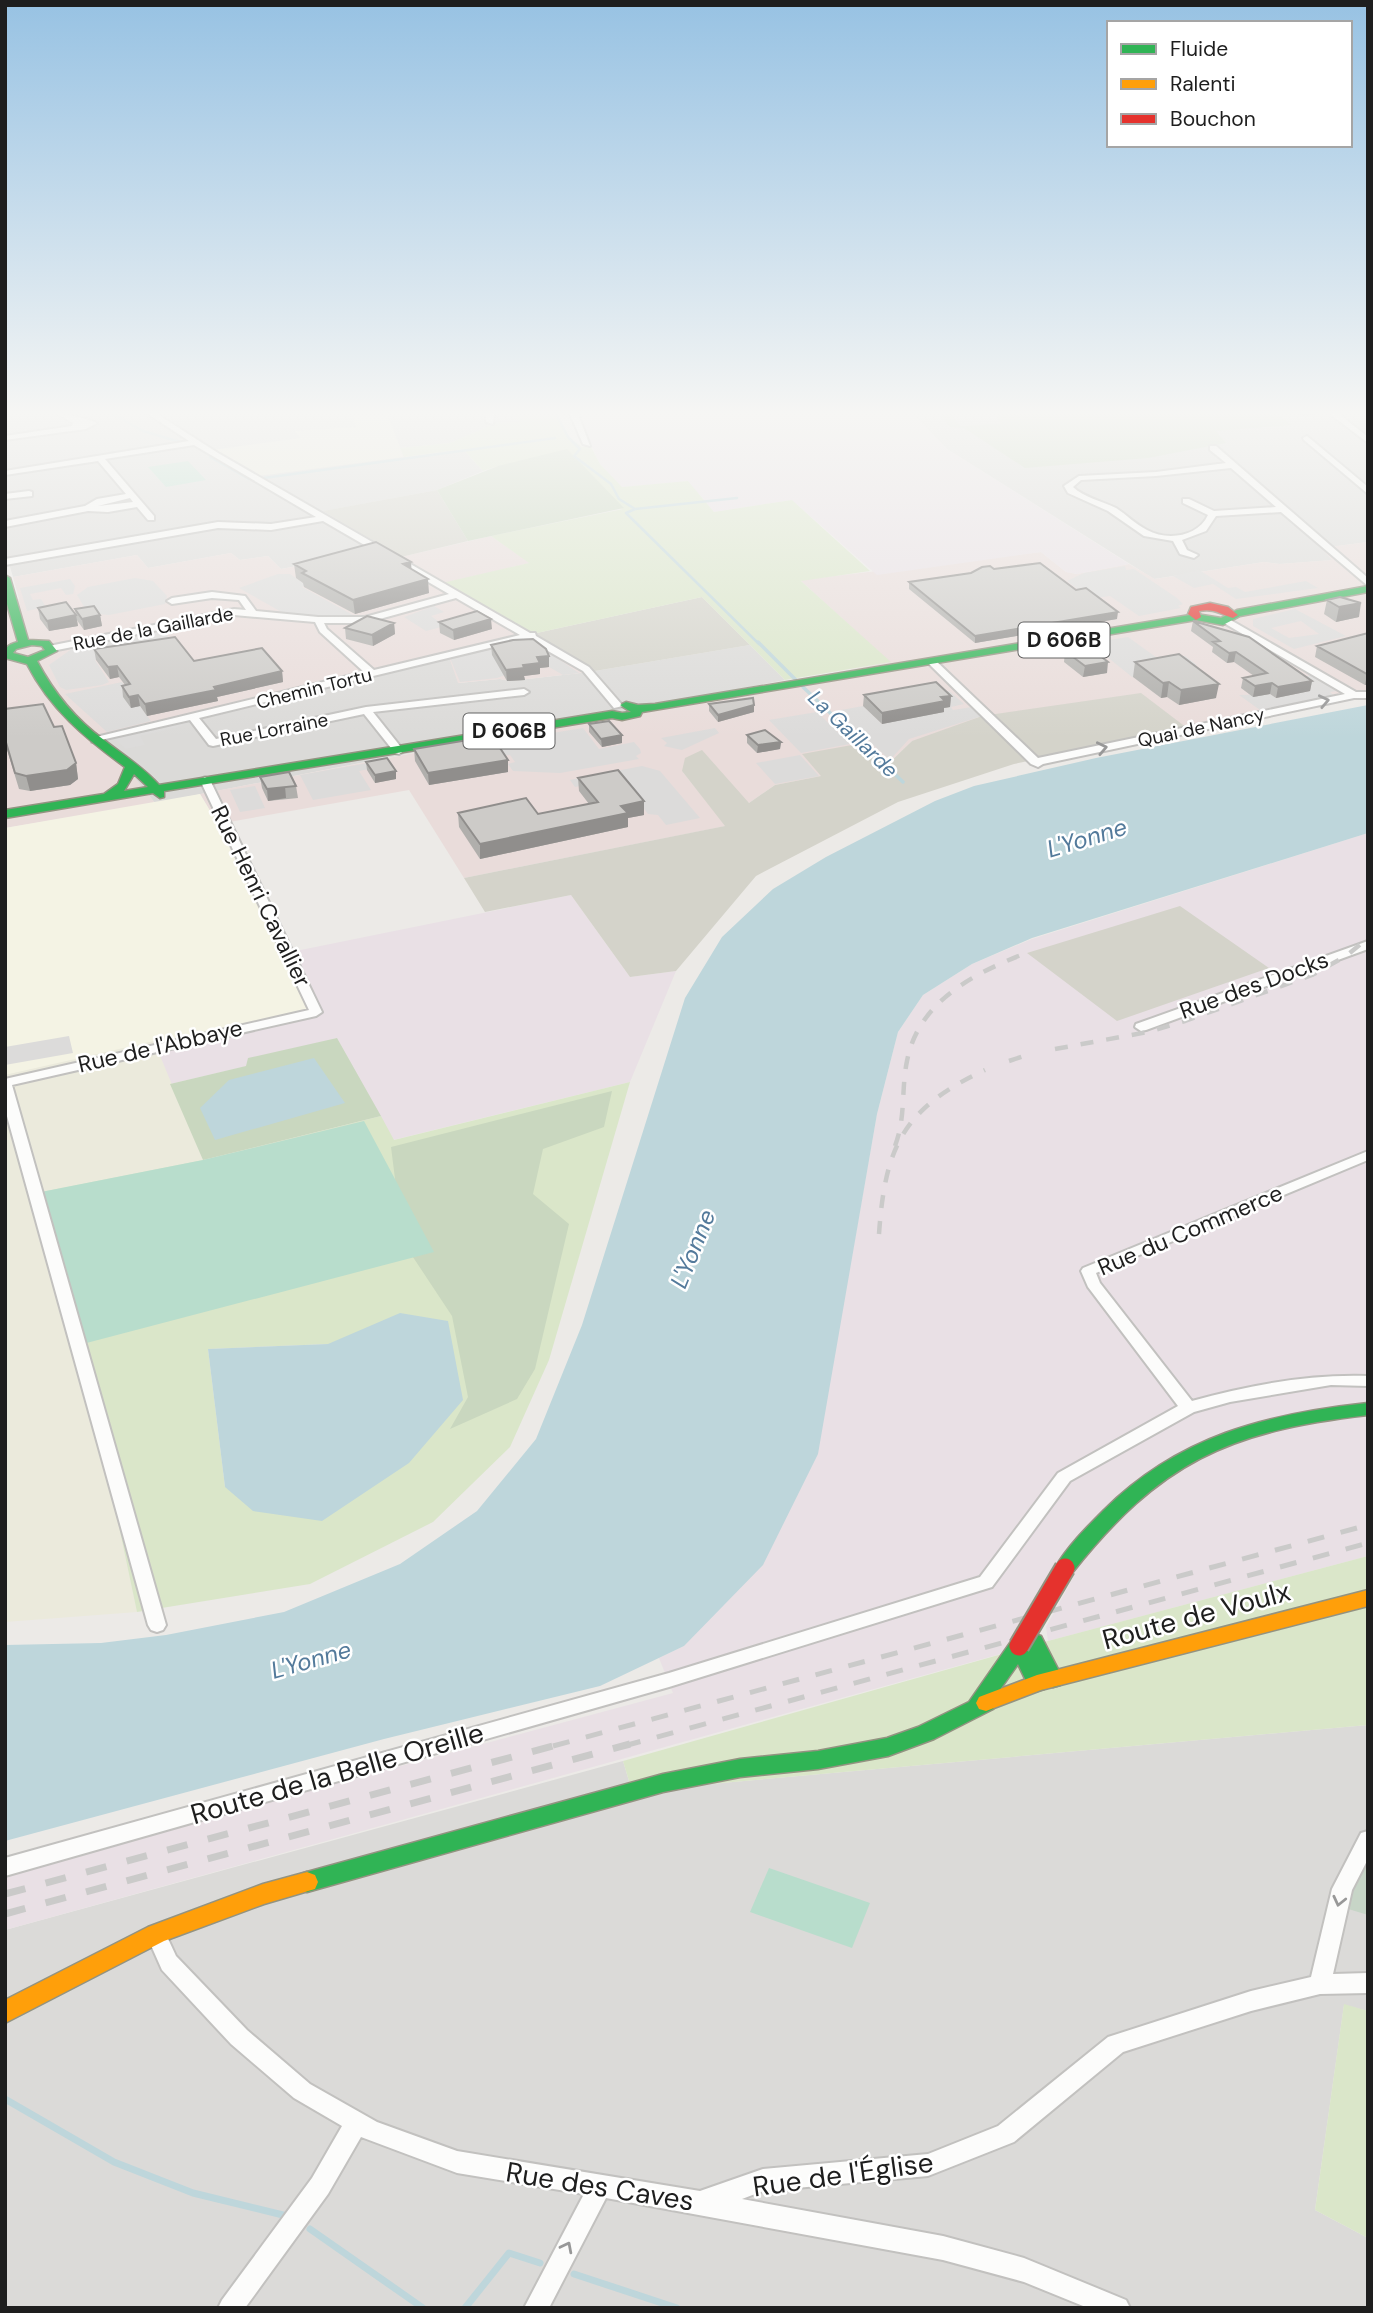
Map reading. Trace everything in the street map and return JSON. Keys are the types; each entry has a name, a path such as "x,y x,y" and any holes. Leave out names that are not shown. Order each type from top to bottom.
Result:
{"main road":[{"path":"5,578 24,643"},
{"path":"1228,615 1368,586"},
{"name":"D 606B","path":"5,821 615,710 630,716 638,709 1196,617 1213,622 1228,615"},
{"path":"39,642 52,648 49,654 31,660 18,661 6,655 12,647 24,643 39,642"},
{"path":"31,660 41,684 67,716 128,765 148,776 151,793"},
{"path":"108,796 123,786 128,765"},
{"name":"D 606B","path":"5,814 108,796 151,793"},
{"path":"977,1706 1028,1638 1086,1536 1142,1482 1175,1462 1226,1438 1303,1415 1368,1409"},
{"name":"Route de Voulx","path":"5,2012 156,1934 263,1894 663,1783 740,1768 818,1760 888,1748 926,1733 977,1706 1045,1681 1368,1598"},
{"path":"1028,1638 1045,1681"}],"street":[{"path":"5,562 218,525 271,527 306,522"},
{"path":"331,522 532,635 590,672 615,710"},
{"path":"1130,522 1144,532 1177,539 1200,531 1210,522"},
{"path":"1298,522 1368,586"},
{"path":"1177,539 1183,552 1194,555"},
{"name":"Rue de la Gaillarde","path":"52,648 219,615 252,612 318,620 365,620 459,594"},
{"path":"172,601 212,595 242,598 252,612"},
{"path":"1228,615 1354,695"},
{"path":"318,620 323,630 372,674"},
{"name":"Chemin Tortu","path":"96,740 532,635"},
{"name":"Quai de Nancy","path":"932,662 1036,763 1354,695 1368,695"},
{"name":"Rue Lorraine","path":"193,717 213,743 366,710 524,692"},
{"path":"366,710 401,750"},
{"name":"Rue Henri Cavallier","path":"207,783 316,1013"},
{"name":"Rue des Docks","path":"1141,1027 1368,945"},
{"name":"Rue de l'Abbaye","path":"5,1083 316,1013"},
{"path":"5,1083 158,1625"},
{"name":"Rue du Commerce","path":"1188,1408 1093,1284 1088,1271 1368,1155"},
{"name":"Route de la Belle Oreille","path":"5,1867 669,1680 985,1582 1064,1476 1188,1408 1230,1396 1331,1380 1368,1381"},
{"path":"1320,1984 1342,1889 1368,1839"},
{"name":"Rue des Caves","path":"156,1934 169,1963 239,2037 302,2091 356,2124 457,2162 701,2202 943,2248 1024,2270 1118,2308"},
{"name":"Rue de l'Église","path":"701,2202 763,2180 928,2165 1006,2134 1083,2068 1116,2045 1251,2001 1320,1984 1368,1983"},
{"path":"230,2308 320,2186 356,2124"},
{"path":"536,2308 600,2186"}],"shaded area":[{"path":"5,522 342,522 387,549 281,569 268,556 240,560 231,553 148,568 137,555 13,577 5,550"},
{"path":"342,522 456,522 468,541 401,557"},
{"path":"817,522 1062,522 1129,564 1077,574 1066,572 1041,552 877,575"},
{"path":"1063,522 1368,522 1368,542 1322,548 1333,560 1280,564 1264,562 1154,579"},
{"path":"491,536 530,563 444,583 532,634 589,672 510,681 500,679 458,683 448,654 103,738 155,803 5,828 5,602 19,599 13,577 137,555 148,568 231,553 240,560 268,556 281,569 387,549 401,557"},
{"path":"1368,542 1368,692 1187,728 912,741 887,765 803,755 822,776 775,785 749,803 682,771 726,826 464,878 409,790 218,824 200,794 890,662 800,580 1041,552 1066,572 1077,574 1129,564 1155,579 1264,562 1280,564 1332,560 1321,548"},
{"path":"1125,566 1126,570 1134,569 1177,598 1183,604 1178,606 1181,608 1139,616 1110,596 1090,599 1067,581 1084,573"},
{"path":"1199,570 1228,588 1236,587 1245,592 1306,581 1318,588 1236,599 1213,584 1194,588 1173,576"},
{"path":"278,574 290,574 306,585 302,587 353,615 348,620 285,614 239,588"},
{"path":"135,578 153,581 167,596 165,604 109,615 88,613 77,595 88,587"},
{"path":"70,579 75,586 73,594 66,595 61,588 30,594 33,600 41,599 46,607 27,611 20,588"},
{"path":"702,597 750,645 589,672 532,634"},
{"path":"434,606 444,612 431,616 445,626 426,631 404,617"},
{"path":"1295,609 1346,636 1294,649 1253,626 1253,619","holes":["1301,621 1319,634 1289,638 1271,628"]},
{"path":"163,631 178,647 95,660 109,682 102,685 66,690 60,687 49,665 76,646"},
{"path":"1128,637 1160,660 1185,656 1197,665 1132,677 1090,643"},
{"path":"514,642 539,646 579,673 563,675 549,667 546,660 497,678 460,682 450,658"},
{"path":"750,645 785,680 155,803 102,738 448,653 459,683 500,679 510,681 589,672"},
{"path":"1312,675 1336,691 1330,692 1334,696 1260,710 1239,695 1270,694 1276,698 1309,691 1292,679"},
{"path":"122,682 151,721 107,732 65,694"},
{"path":"949,691 964,704 951,707 953,710 972,707 982,716 909,739 890,760 836,711 863,706 882,724 949,707 935,693"},
{"path":"1141,693 1187,728 1014,764 898,802 756,876 676,971 630,977 571,895 485,912 464,878 725,826 682,771 685,758 702,750 749,803 775,785 821,776 802,754 863,743 887,765 912,741 982,716"},
{"path":"817,712 850,744 801,753 769,720"},
{"path":"179,723 183,726 140,736 145,745 126,749 114,738"},
{"path":"583,728 599,749 634,742 640,749 641,753 636,756 639,759 560,773 513,771 508,764 515,762 510,755 501,756 492,743"},
{"path":"715,728 719,733 682,750 664,746 667,743 661,738"},
{"path":"800,755 819,776 775,784 756,763"},
{"path":"385,760 388,765 359,771 371,790 313,800 300,775"},
{"path":"642,766 660,771 700,818 666,825 658,815 648,814 621,778 575,787 570,780"},
{"path":"255,786 265,808 240,812 230,790"},
{"path":"200,794 218,824 309,1011 5,1075 5,828"},
{"path":"1368,833 1368,1556 1048,1641 1046,1627 1075,1574 1036,1594 1004,1653 5,1930 5,1872 673,1693 659,1658 684,1646 845,1295 877,1114 898,1032 923,995 972,964 1032,939"},
{"path":"571,895 630,977 676,971 630,1082 393,1140 336,1038 247,1066 170,1084 154,1041 308,1011 281,954"},
{"path":"1180,906 1269,968 1117,1021 1027,953"},
{"path":"69,1036 73,1053 5,1065 5,1047"},
{"path":"154,1041 203,1160 36,1193 113,1498 137,1612 5,1622 5,1075"},
{"path":"1368,1725 1368,2011 1344,2005 1315,2210 1368,2238 1368,2308 5,2308 5,1930 623,1761 632,1791"}],"green space":[{"path":"456,522 558,522 468,541"},
{"path":"560,522 816,522 870,571 801,581 891,662 785,680 702,597 532,634 442,583 529,563 491,536"},
{"path":"337,1038 381,1116 203,1160 170,1084 246,1066 248,1058"},
{"path":"630,1082 549,1360 510,1447 433,1522 310,1584 137,1612 113,1498 36,1193 203,1160 381,1116 394,1140","holes":["328,1344 225,1487 208,1349"]},
{"path":"612,1091 604,1127 543,1149 533,1194 569,1224 535,1369 517,1399 450,1429 468,1397 452,1316 403,1242 391,1147"},
{"path":"364,1121 434,1252 75,1346 36,1193 203,1160"},
{"path":"1368,1556 1368,1725 632,1791 623,1761 1048,1641"},
{"path":"1368,1851 1368,1915 1345,1908"},
{"path":"769,1868 870,1903 852,1948 750,1912"},
{"path":"1344,2004 1368,2011 1368,2238 1315,2210"}],"water":[{"name":"L'Yonne","path":"1368,705 1368,833 1032,938 972,964 923,995 898,1032 877,1114 818,1454 763,1565 684,1646 600,1686 384,1739 5,1841 5,1645 101,1643 166,1635 284,1612 400,1564 477,1511 536,1439 582,1325 685,998 722,937 773,889 826,857 935,801 974,786 1096,758"},
{"path":"314,1058 345,1103 215,1140 200,1108 229,1080"},
{"path":"400,1313 448,1321 463,1400 409,1463 322,1521 253,1511 225,1487 208,1349 328,1344"}],"building":[{"path":"376,542 411,562 403,564 428,579 353,600 302,573 306,571 294,564"},
{"path":"1040,563 1076,590 1086,588 1118,612 975,636 909,582 971,573 982,567 990,566 994,569"},
{"path":"1340,597 1361,603 1339,607 1327,600"},
{"path":"66,602 76,615 47,621 38,608"},
{"path":"94,606 100,615 82,619 75,609"},
{"path":"477,611 491,619 453,630 439,622"},
{"path":"367,616 394,623 372,635 345,628"},
{"path":"1193,621 1249,637 1312,681 1278,687 1272,683 1255,686 1243,678 1267,673 1236,652 1229,653 1213,642 1220,641"},
{"path":"1368,633 1367,674 1317,646 1337,641"},
{"path":"175,637 194,661 262,648 282,671 214,687 216,690 145,704 138,695 129,697 122,686 130,684 117,666 108,667 94,649"},
{"path":"533,639 546,649 549,656 537,657 540,663 523,665 524,668 506,670 491,645 513,640"},
{"path":"1070,643 1084,643 1108,662 1085,666 1065,651"},
{"path":"1179,654 1219,684 1181,690 1169,682 1163,683 1135,662"},
{"path":"936,682 951,696 941,697 945,701 882,713 864,695"},
{"path":"753,698 754,705 718,715 709,704"},
{"path":"43,704 54,727 62,726 76,763 67,770 26,776 15,773 5,739 5,709"},
{"path":"609,721 622,735 601,739 589,724"},
{"path":"765,730 781,742 758,745 747,735"},
{"path":"492,736 508,760 428,773 414,749"},
{"path":"387,758 396,771 375,775 366,762"},
{"path":"618,770 644,801 621,806 628,813 480,844 458,813 526,798 538,814 598,802 578,778"},
{"path":"289,772 296,786 267,789 260,777"}],"waterway":[{"name":"La Gaillarde","path":"635,522 759,644"},
{"name":"La Gaillarde","path":"758,642 796,680"},
{"name":"La Gaillarde","path":"803,687 903,782"},
{"path":"5,2099 114,2162 193,2193 287,2216"},
{"path":"310,2229 423,2308"},
{"path":"465,2308 509,2253 540,2263"},
{"path":"574,2274 677,2308"}],"railway":[{"path":"1055,1049 1148,1032 1185,1021 1312,975 1346,956 1368,938"},
{"path":"895,1146 901,1125 907,1061 922,1023 935,1007 966,982 1021,955"},
{"path":"1009,1061 1030,1054"},
{"path":"879,1234 887,1177 904,1134 917,1116 935,1099 985,1070"},
{"path":"553,1746 1368,1525"},
{"path":"624,1746 1368,1543"},
{"path":"5,1894 560,1744"},
{"path":"5,1914 630,1744"}],"traffic: fast":[{"path":"5,578 24,643"},
{"path":"1196,617 1223,622 1237,613 1368,589"},
{"path":"626,705 637,709 655,707 1196,617"},
{"path":"32,642 45,643 52,651 29,661 6,655 12,647 32,642"},
{"path":"31,660 52,696 70,717 140,773 160,794"},
{"path":"5,814 612,714 622,717 636,714 637,709"},
{"path":"109,796 123,786 130,769"},
{"path":"1065,1568 1095,1530 1127,1498 1161,1472 1197,1451 1235,1435 1276,1423 1320,1414 1368,1409"},
{"path":"1034,1642 1053,1679"},
{"path":"977,1706 1019,1646 1037,1683"},
{"path":"307,1882 663,1783 740,1768 818,1760 888,1747 926,1733 986,1703"}],"traffic: slow":[{"path":"986,1703 1037,1683 1368,1598"},
{"path":"5,2012 156,1934 263,1894 307,1882"}],"traffic: jam":[{"path":"1196,617 1193,614 1195,609 1210,607 1224,609 1233,615"},
{"path":"1019,1646 1065,1568"}]}
